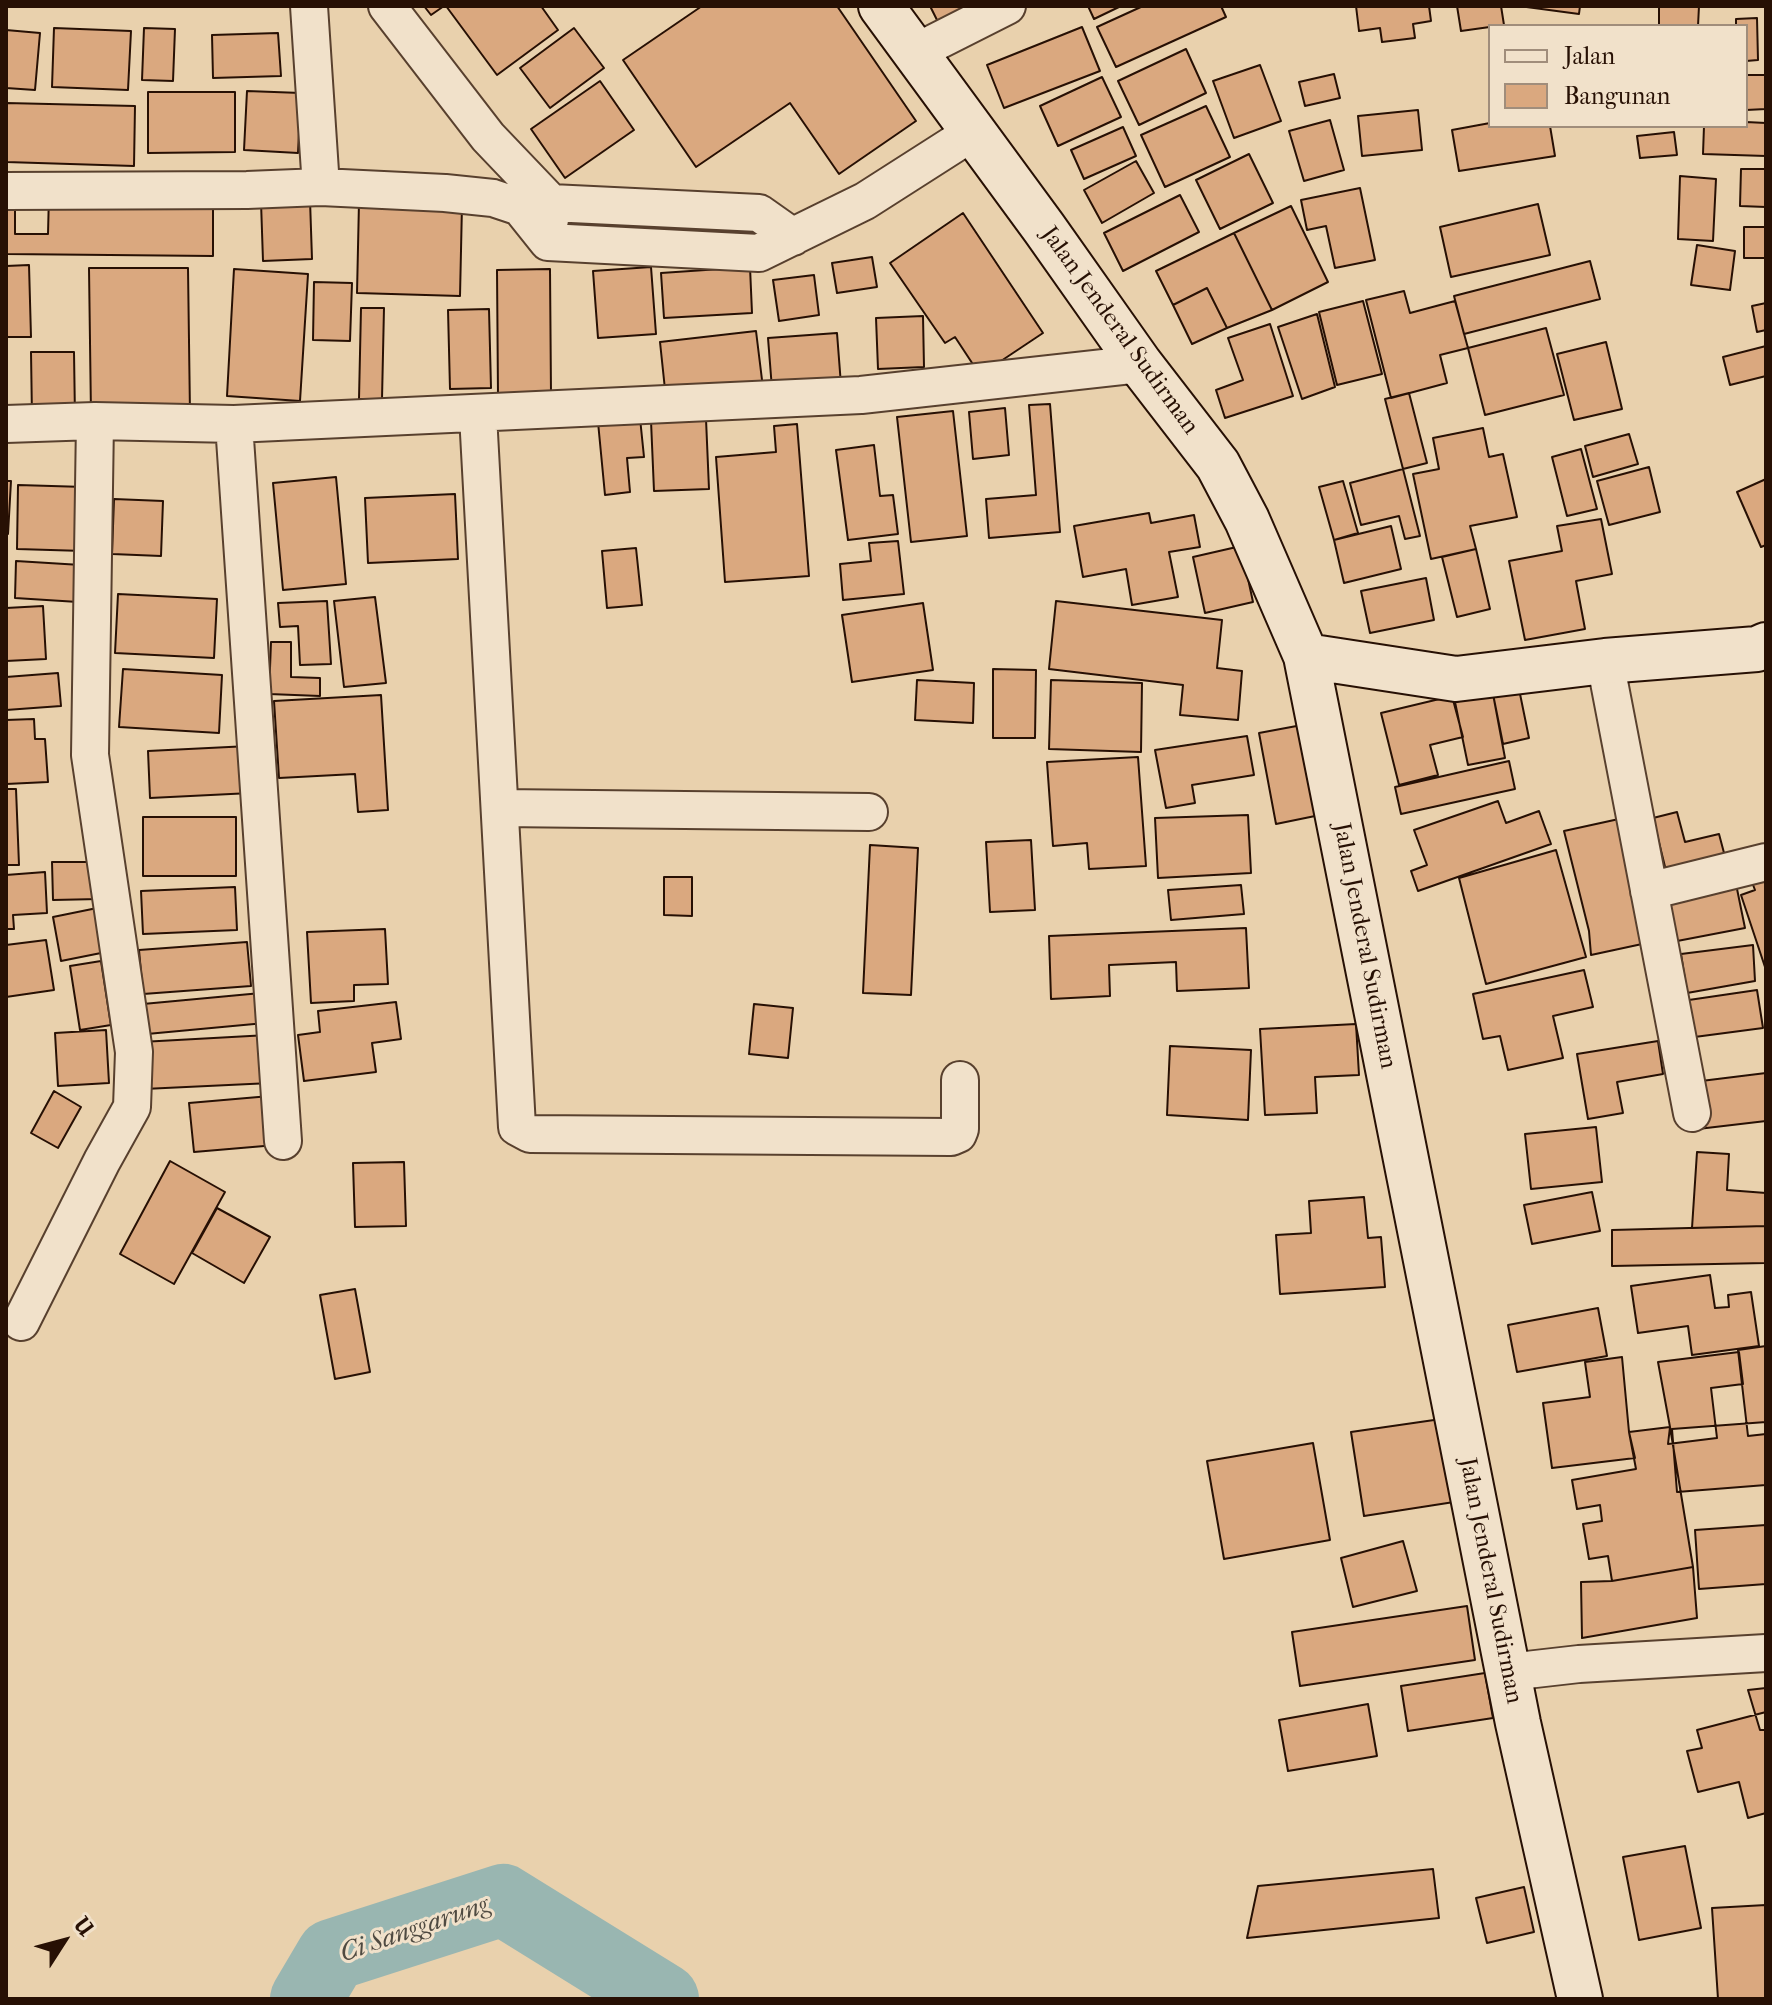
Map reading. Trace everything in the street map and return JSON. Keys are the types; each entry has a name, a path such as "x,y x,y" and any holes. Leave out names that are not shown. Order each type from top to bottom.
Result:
{"main road":[{"name":"Jalan Jenderal Sudirman","path":"881,6 1140,364 1218,465 1247,520 1306,656 1518,1723 1580,1999"},
{"path":"1306,656 1456,679 1605,661 1763,653"}],"street":[{"path":"309,6 321,187"},
{"path":"387,6 536,205 548,242 759,253 865,201 973,132"},
{"path":"916,52 1007,6"},
{"path":"6,191 321,187 445,193 536,205 759,213 793,237"},
{"path":"6,424 95,421 234,424 861,395 1140,364"},
{"path":"478,415 517,1127 530,1134 951,1137 958,1134 960,1129 960,1080"},
{"path":"21,1322 132,1107 134,1052 90,755 95,421"},
{"path":"234,424 283,1141"},
{"path":"1605,661 1692,1113"},
{"path":"501,808 869,812"},
{"path":"1649,891 1766,862"},
{"path":"1509,1672 1579,1664 1766,1653"}],"building":[{"path":"424,6 444,6 431,15"},
{"path":"446,6 541,6 558,30 497,75"},
{"path":"702,6 837,6 916,121 839,174 790,103 696,167 623,60"},
{"path":"930,6 977,6 939,24"},
{"path":"1088,6 1121,6 1094,19"},
{"path":"1143,6 1221,6 1226,17 1116,67 1097,27"},
{"path":"1356,6 1429,6 1431,21 1413,24 1415,38 1382,42 1380,28 1359,31"},
{"path":"1457,6 1501,6 1504,24 1488,24 1488,27 1461,31"},
{"path":"1519,6 1580,6 1579,14"},
{"path":"1659,6 1699,6 1698,24 1659,24"},
{"path":"1757,18 1758,60 1748,61 1748,24 1736,24 1736,19"},
{"path":"1082,27 1100,71 1004,108 987,65"},
{"path":"54,28 131,31 128,90 52,87"},
{"path":"144,28 175,29 173,81 142,80"},
{"path":"574,28 604,68 550,108 520,68"},
{"path":"6,30 40,33 35,90 6,88"},
{"path":"278,33 281,76 213,78 212,35"},
{"path":"1186,49 1206,93 1139,125 1118,81"},
{"path":"1260,65 1281,121 1234,138 1213,81"},
{"path":"1334,74 1340,98 1305,106 1299,82"},
{"path":"1748,75 1766,75 1766,109 1748,110"},
{"path":"1102,77 1121,117 1058,146 1040,106"},
{"path":"600,81 634,130 565,178 531,129"},
{"path":"247,91 301,93 298,153 244,150"},
{"path":"148,92 235,92 235,152 148,153"},
{"path":"6,103 135,106 134,166 6,162"},
{"path":"1206,106 1230,157 1165,187 1141,135"},
{"path":"1418,110 1422,150 1362,156 1358,116"},
{"path":"1330,120 1344,170 1304,181 1289,131"},
{"path":"1748,122 1766,123 1766,156 1703,154 1704,128 1748,128"},
{"path":"1488,123 1488,128 1550,128 1555,156 1459,171 1452,130"},
{"path":"1123,127 1136,156 1084,179 1071,150"},
{"path":"1674,132 1677,155 1640,158 1637,136"},
{"path":"1249,154 1273,203 1220,229 1196,180"},
{"path":"1136,161 1154,193 1102,223 1084,190"},
{"path":"1741,169 1766,169 1766,207 1740,206"},
{"path":"1680,176 1716,179 1713,241 1678,239"},
{"path":"1360,188 1375,260 1335,268 1326,226 1307,230 1301,200"},
{"path":"49,194 213,196 213,256 6,254 6,204 15,205 15,234 48,234"},
{"path":"1180,195 1199,232 1123,271 1104,233"},
{"path":"310,200 312,259 263,261 261,202"},
{"path":"359,202 462,205 460,296 357,293"},
{"path":"1538,204 1550,255 1451,277 1440,227"},
{"path":"1291,206 1328,282 1272,310 1234,233"},
{"path":"963,213 1043,333 980,375 955,337 945,343 890,263"},
{"path":"1744,227 1766,227 1766,258 1744,258"},
{"path":"1234,233 1272,310 1227,328 1207,288 1173,305 1156,271"},
{"path":"1697,245 1735,251 1730,290 1691,285"},
{"path":"872,257 877,287 837,293 832,263"},
{"path":"1590,261 1600,299 1464,334 1454,296"},
{"path":"29,265 31,337 6,337 6,266"},
{"path":"651,267 656,334 598,338 593,271"},
{"path":"750,267 752,313 664,318 661,273"},
{"path":"89,268 188,268 190,414 91,415"},
{"path":"234,269 308,274 300,401 227,396"},
{"path":"550,269 551,395 498,396 497,270"},
{"path":"814,275 819,315 779,321 773,280"},
{"path":"314,282 352,283 350,341 313,340"},
{"path":"1207,288 1227,328 1192,344 1173,305"},
{"path":"1404,291 1410,313 1455,301 1468,348 1440,355 1447,383 1391,398 1366,300"},
{"path":"1363,301 1382,374 1337,385 1319,312"},
{"path":"1766,303 1766,330 1757,332 1752,306"},
{"path":"361,308 384,308 382,399 359,399"},
{"path":"489,309 491,388 450,389 448,310"},
{"path":"1317,314 1335,387 1302,399 1278,327"},
{"path":"923,316 924,367 878,369 876,318"},
{"path":"1270,324 1293,396 1225,418 1216,390 1243,380 1228,338"},
{"path":"1546,328 1564,395 1485,415 1468,348"},
{"path":"756,331 763,388 666,399 660,342"},
{"path":"837,333 841,385 772,389 768,338"},
{"path":"1606,342 1622,409 1574,420 1557,354"},
{"path":"1766,346 1766,376 1730,385 1723,357"},
{"path":"31,352 74,352 75,418 32,418"},
{"path":"1409,393 1427,463 1403,469 1385,399"},
{"path":"1050,404 1060,532 989,538 986,499 1036,495 1029,405"},
{"path":"1005,408 1009,455 973,459 969,412"},
{"path":"953,411 967,536 911,542 897,417"},
{"path":"640,418 644,457 627,458 630,492 605,495 598,422"},
{"path":"706,419 709,489 654,491 651,421"},
{"path":"797,424 809,576 725,582 716,457 776,452 774,426"},
{"path":"1483,428 1489,457 1503,454 1517,517 1470,526 1476,549 1431,559 1413,474 1439,469 1433,438"},
{"path":"1629,434 1638,464 1593,477 1585,446"},
{"path":"874,445 880,496 893,495 898,534 848,540 836,450"},
{"path":"1581,449 1597,509 1567,516 1552,457"},
{"path":"1649,467 1660,512 1609,525 1597,481"},
{"path":"1403,469 1420,536 1405,539 1399,516 1361,525 1350,483"},
{"path":"336,477 346,584 283,590 273,483"},
{"path":"1766,479 1766,545 1761,547 1737,492"},
{"path":"6,481 11,481 8,534 6,534"},
{"path":"1343,481 1358,533 1334,540 1319,487"},
{"path":"18,485 85,487 84,551 17,549"},
{"path":"455,494 458,559 368,563 365,498"},
{"path":"114,499 163,501 161,556 112,554"},
{"path":"1149,513 1151,523 1194,515 1200,547 1169,552 1178,597 1132,605 1126,569 1083,577 1074,526"},
{"path":"1601,519 1612,574 1576,581 1585,629 1525,640 1509,561 1562,551 1557,526"},
{"path":"1391,526 1401,569 1344,583 1334,540"},
{"path":"898,541 904,594 843,600 840,564 871,561 869,543"},
{"path":"1241,546 1253,602 1205,613 1193,557"},
{"path":"636,548 642,605 607,608 602,551"},
{"path":"1476,549 1490,609 1457,617 1442,557"},
{"path":"16,561 81,565 78,602 15,598"},
{"path":"1426,578 1434,620 1370,633 1361,591"},
{"path":"118,594 217,599 214,658 115,653"},
{"path":"375,597 386,683 344,687 334,601"},
{"path":"327,601 331,664 300,665 298,626 280,627 278,603"},
{"path":"1056,601 1222,620 1217,668 1242,671 1238,720 1180,715 1183,685 1049,669"},
{"path":"923,603 933,670 852,682 842,615"},
{"path":"43,606 46,659 6,661 6,608"},
{"path":"271,642 291,642 291,677 320,678 320,696 269,694"},
{"path":"123,669 222,675 219,733 119,727"},
{"path":"993,669 1036,670 1035,738 993,738"},
{"path":"58,673 61,706 6,710 6,677"},
{"path":"917,680 974,683 973,723 915,720"},
{"path":"1051,680 1142,683 1141,752 1049,749"},
{"path":"1519,689 1529,738 1503,744 1493,694"},
{"path":"1493,694 1505,758 1468,765 1455,702"},
{"path":"381,695 388,810 358,812 355,774 279,778 274,701"},
{"path":"1452,696 1463,737 1430,745 1438,775 1399,785 1381,713"},
{"path":"34,719 35,739 45,739 48,782 6,784 6,720"},
{"path":"1302,725 1320,815 1276,824 1259,733"},
{"path":"1247,736 1254,775 1192,785 1195,803 1166,808 1155,750"},
{"path":"249,746 251,793 150,798 148,751"},
{"path":"1138,757 1146,866 1089,869 1087,843 1053,846 1047,762"},
{"path":"1509,761 1515,789 1401,814 1395,787"},
{"path":"6,789 16,789 19,865 6,865"},
{"path":"1498,801 1506,823 1539,811 1551,844 1418,891 1411,871 1427,865 1414,830"},
{"path":"1677,812 1685,842 1719,834 1728,868 1669,883 1653,818"},
{"path":"1248,815 1251,873 1158,878 1155,818"},
{"path":"143,817 236,817 236,876 143,876"},
{"path":"1628,817 1656,941 1591,955 1589,931 1564,831"},
{"path":"1031,840 1035,910 990,912 986,842"},
{"path":"870,845 918,848 911,995 863,993"},
{"path":"1556,850 1586,957 1486,984 1459,878"},
{"path":"52,862 98,862 99,899 53,900"},
{"path":"45,872 47,913 13,915 14,929 6,929 6,875"},
{"path":"1766,872 1766,970 1741,895 1755,890 1750,877"},
{"path":"664,877 692,877 692,916 664,915"},
{"path":"1736,884 1745,928 1672,942 1663,897"},
{"path":"1241,885 1244,914 1171,920 1168,890"},
{"path":"235,887 237,930 143,934 141,891"},
{"path":"102,907 111,951 61,961 53,917"},
{"path":"1246,928 1249,988 1177,991 1176,962 1109,965 1110,996 1051,999 1049,936"},
{"path":"385,929 388,984 354,985 354,1001 311,1003 307,932"},
{"path":"46,940 54,990 6,997 6,945"},
{"path":"247,942 251,986 143,994 139,950"},
{"path":"1753,945 1755,981 1687,993 1681,954"},
{"path":"101,961 111,1025 80,1030 70,966"},
{"path":"1584,970 1593,1007 1553,1016 1563,1058 1508,1070 1500,1036 1483,1039 1473,994"},
{"path":"1757,990 1763,1028 1687,1038 1682,1001"},
{"path":"261,993 265,1023 147,1034 143,1004"},
{"path":"396,1002 401,1039 372,1043 376,1072 304,1081 298,1035 320,1032 318,1011"},
{"path":"754,1004 793,1008 788,1058 749,1054"},
{"path":"1356,1024 1359,1075 1315,1077 1317,1113 1265,1115 1260,1029"},
{"path":"106,1030 109,1083 58,1086 55,1033"},
{"path":"268,1035 271,1083 144,1089 141,1042"},
{"path":"1658,1041 1663,1074 1617,1082 1623,1113 1588,1119 1577,1054"},
{"path":"1170,1046 1251,1050 1248,1120 1167,1115"},
{"path":"1766,1073 1766,1121 1698,1129 1693,1082"},
{"path":"54,1091 81,1107 58,1148 31,1133"},
{"path":"270,1096 276,1145 194,1152 189,1103"},
{"path":"1596,1127 1602,1182 1531,1189 1525,1134"},
{"path":"1697,1152 1729,1154 1727,1190 1766,1193 1766,1226 1692,1228"},
{"path":"170,1161 225,1192 174,1284 120,1254"},
{"path":"404,1162 406,1226 355,1227 353,1163"},
{"path":"1592,1192 1600,1231 1532,1244 1524,1205"},
{"path":"1364,1197 1368,1238 1381,1237 1385,1287 1280,1294 1276,1235 1311,1233 1309,1201"},
{"path":"217,1208 270,1237 244,1283 192,1253"},
{"path":"1766,1226 1766,1263 1612,1266 1612,1230"},
{"path":"1710,1275 1715,1308 1729,1307 1728,1295 1751,1292 1759,1346 1692,1355 1688,1326 1638,1333 1631,1286"},
{"path":"355,1289 370,1372 335,1379 320,1295"},
{"path":"1598,1308 1607,1356 1517,1372 1508,1325"},
{"path":"1766,1346 1766,1434 1748,1436 1738,1350"},
{"path":"1739,1352 1743,1384 1711,1388 1717,1438 1668,1444 1670,1427 1658,1362"},
{"path":"1622,1357 1629,1432 1635,1458 1552,1468 1543,1403 1590,1397 1585,1362"},
{"path":"1441,1419 1454,1502 1364,1516 1351,1432"},
{"path":"1766,1422 1766,1485 1677,1492 1672,1429"},
{"path":"1670,1427 1693,1567 1612,1581 1608,1556 1589,1559 1583,1524 1602,1521 1600,1505 1577,1509 1572,1480 1636,1469 1629,1432"},
{"path":"1313,1443 1330,1540 1224,1559 1207,1461"},
{"path":"1766,1525 1766,1584 1699,1589 1695,1530"},
{"path":"1403,1541 1417,1591 1353,1607 1341,1558"},
{"path":"1693,1567 1697,1618 1582,1638 1581,1582 1612,1581"},
{"path":"1467,1606 1475,1660 1300,1686 1292,1632"},
{"path":"1485,1673 1493,1718 1408,1731 1401,1686"},
{"path":"1766,1688 1766,1730 1760,1730 1748,1690"},
{"path":"1368,1704 1377,1756 1288,1771 1279,1720"},
{"path":"1766,1712 1766,1813 1748,1818 1739,1782 1698,1792 1687,1751 1702,1748 1697,1730"},
{"path":"1685,1846 1701,1928 1639,1940 1623,1857"},
{"path":"1433,1869 1439,1918 1247,1938 1258,1886"},
{"path":"1524,1887 1534,1932 1487,1943 1476,1898"},
{"path":"1766,1905 1766,1999 1718,1999 1712,1908"}],"waterway":[{"name":"Ci Sanggarung","path":"306,1999 332,1955 503,1900 663,1999"}]}
